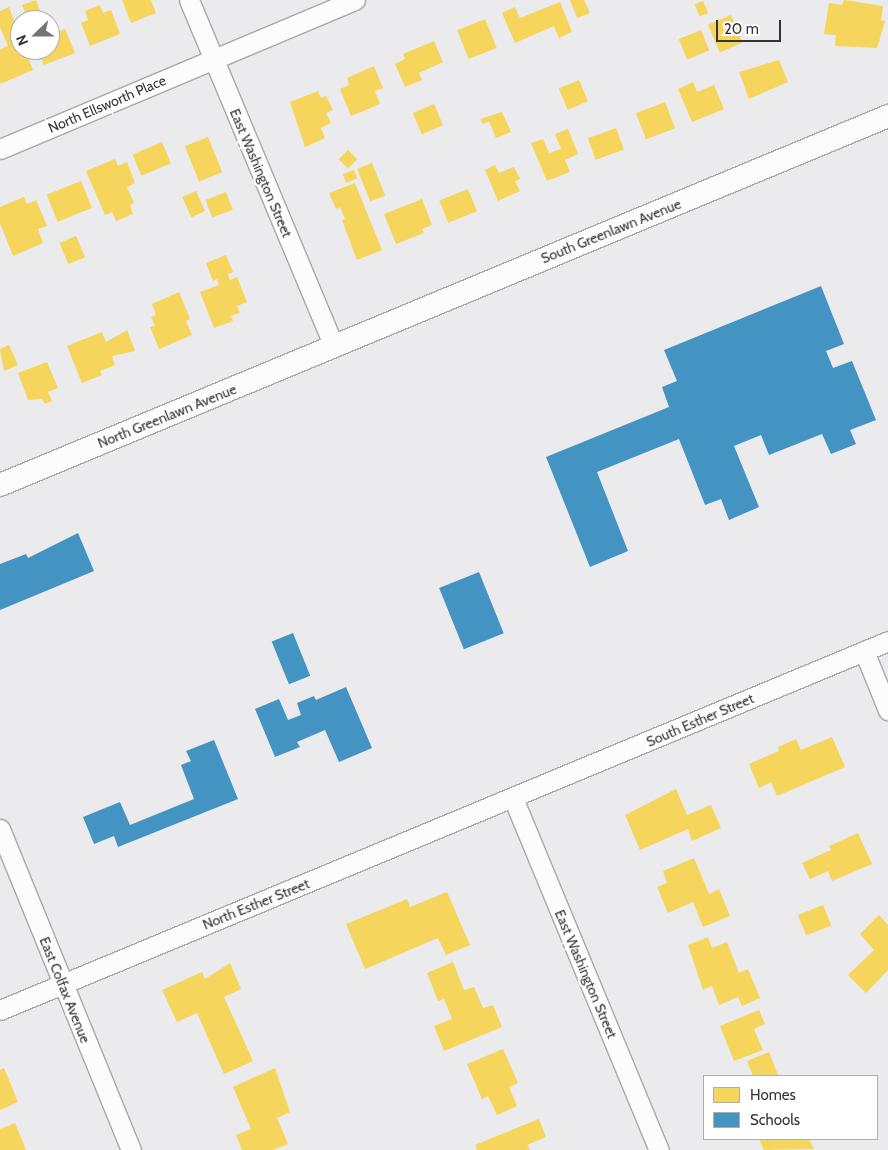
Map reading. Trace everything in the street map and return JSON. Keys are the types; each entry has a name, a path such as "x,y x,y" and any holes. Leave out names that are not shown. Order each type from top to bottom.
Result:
{"street":[{"name":"East Washington Street","path":"189,0 334,347"},
{"name":"North Ellsworth Place","path":"0,149 355,0"},
{"name":"South Greenlawn Avenue","path":"334,347 888,116"},
{"name":"North Greenlawn Avenue","path":"0,485 334,347"},
{"name":"South Esther Street","path":"513,798 888,641"},
{"path":"864,651 888,710"},
{"name":"East Washington Street","path":"513,798 659,1150"},
{"name":"North Esther Street","path":"0,1010 513,798"},
{"name":"East Colfax Avenue","path":"0,829 131,1150"}],"building: Homes":[{"path":"36,0 40,10 24,10 22,5"},
{"path":"122,0 151,0 156,13 131,23"},
{"path":"570,0 584,0 590,13 577,18"},
{"path":"844,0 883,6 881,20 885,21 877,48 835,46 836,35 824,34 829,3 842,5"},
{"path":"703,1 708,13 700,16 695,5"},
{"path":"560,2 572,32 559,38 554,26 515,43 502,13 515,7 520,18"},
{"path":"100,5 103,13 111,10 120,34 90,46 81,23 88,20 85,11"},
{"path":"9,7 10,10 10,60 29,60 33,70 0,84 0,49 8,46 0,27 0,11"},
{"path":"731,15 743,43 720,52 708,25"},
{"path":"485,19 497,48 469,59 457,30"},
{"path":"65,29 75,53 60,59 60,31"},
{"path":"701,30 709,50 687,59 679,39"},
{"path":"434,41 443,62 419,73 422,80 405,87 395,64 405,59 403,54"},
{"path":"42,60 57,60 44,65"},
{"path":"779,60 788,82 749,99 739,72"},
{"path":"374,66 383,88 375,91 380,104 351,116 340,89 349,85 347,78"},
{"path":"579,80 588,101 568,110 559,89"},
{"path":"693,82 697,92 714,85 724,109 692,122 678,89"},
{"path":"318,91 321,98 326,96 333,110 326,113 331,123 321,128 325,138 305,147 290,102"},
{"path":"665,102 675,128 646,139 636,113"},
{"path":"434,104 443,125 422,134 413,113"},
{"path":"502,112 511,132 496,138 489,121 483,124 480,119"},
{"path":"616,128 624,150 596,160 588,138"},
{"path":"568,129 578,154 565,160 570,172 547,181 531,143 543,139 549,153 561,149 555,134"},
{"path":"208,137 222,172 199,182 185,146"},
{"path":"162,142 171,163 142,176 133,155"},
{"path":"348,150 357,159 348,168 339,159"},
{"path":"115,159 118,166 127,162 135,183 127,187 134,203 130,205 133,214 116,221 112,212 105,215 86,171"},
{"path":"372,163 385,195 370,201 357,169"},
{"path":"495,165 499,173 514,167 520,179 515,181 520,191 498,201 485,170"},
{"path":"354,170 357,178 346,183 343,174"},
{"path":"81,181 92,208 58,222 47,195"},
{"path":"355,183 382,250 357,260 342,220 345,219 340,207 336,209 329,193"},
{"path":"468,189 477,211 448,223 439,201"},
{"path":"196,191 205,211 191,217 182,197"},
{"path":"226,192 233,210 212,218 205,200"},
{"path":"24,197 27,204 36,200 47,226 38,229 43,243 13,256 0,223 0,207"},
{"path":"422,199 432,225 422,229 424,233 396,244 384,214"},
{"path":"76,236 85,257 68,264 59,243"},
{"path":"226,255 233,272 228,274 230,280 237,277 247,302 237,306 240,313 231,316 233,321 214,328 200,292 219,285 217,279 213,281 206,263"},
{"path":"179,292 190,319 186,321 192,335 159,349 150,327 155,326 151,317 156,315 152,304"},
{"path":"127,330 135,351 112,356 115,365 100,371 102,375 82,383 67,346 102,332 106,342"},
{"path":"9,345 18,365 4,371 0,349"},
{"path":"47,362 58,388 48,392 52,401 45,404 42,399 28,400 18,373"},
{"path":"832,737 845,767 777,796 771,782 759,788 749,764 779,751 778,747 796,739 801,750"},
{"path":"676,789 687,815 711,805 721,828 692,841 688,829 640,850 625,815"},
{"path":"858,833 872,864 832,881 828,871 810,879 802,863 831,850 829,846"},
{"path":"694,858 709,894 719,889 730,916 703,927 693,902 668,913 657,887 667,883 663,871"},
{"path":"447,892 470,945 446,955 438,938 365,969 346,924 407,899 410,907"},
{"path":"823,905 831,925 806,936 798,915"},
{"path":"879,915 888,925 888,970 866,993 848,975 874,950 860,934"},
{"path":"708,937 712,948 727,942 739,973 748,969 760,998 742,1006 738,997 719,1005 712,986 703,990 688,945"},
{"path":"453,962 464,990 474,987 483,1008 493,1005 502,1027 444,1051 434,1026 452,1019 444,999 438,1001 427,973"},
{"path":"230,963 241,989 224,997 253,1061 224,1074 197,1013 177,1022 162,990 202,972 205,979"},
{"path":"759,1010 765,1024 754,1029 763,1050 734,1061 720,1026"},
{"path":"503,1049 518,1083 509,1087 517,1106 497,1115 488,1096 482,1099 467,1064"},
{"path":"769,1052 778,1075 753,1075 747,1061"},
{"path":"4,1068 18,1102 0,1110 0,1070"},
{"path":"275,1068 290,1112 277,1118 288,1144 273,1150 242,1150 236,1135 251,1129 233,1087"},
{"path":"539,1119 546,1137 527,1145 530,1150 477,1150 475,1145"},
{"path":"15,1123 26,1150 0,1150 0,1129"},
{"path":"759,1140 810,1140 814,1149 764,1150"}],"building: Schools":[{"path":"821,286 844,344 826,351 833,368 852,361 876,420 850,430 856,444 831,454 822,434 769,455 761,435 734,446 759,507 729,520 721,499 705,505 679,439 597,472 628,551 590,567 546,457 669,407 662,387 677,381 664,350"},
{"path":"78,533 94,571 0,610 0,564 26,554 28,558"},
{"path":"479,572 504,633 464,649 439,588"},
{"path":"293,633 310,676 289,684 272,642"},
{"path":"346,687 372,748 339,762 325,730 297,742 300,747 275,757 255,709 279,699 288,720 301,715 297,703 314,696 316,700"},
{"path":"214,740 238,799 118,847 114,836 94,844 83,817 120,802 130,825 194,799 181,765 191,761 186,751"}]}
